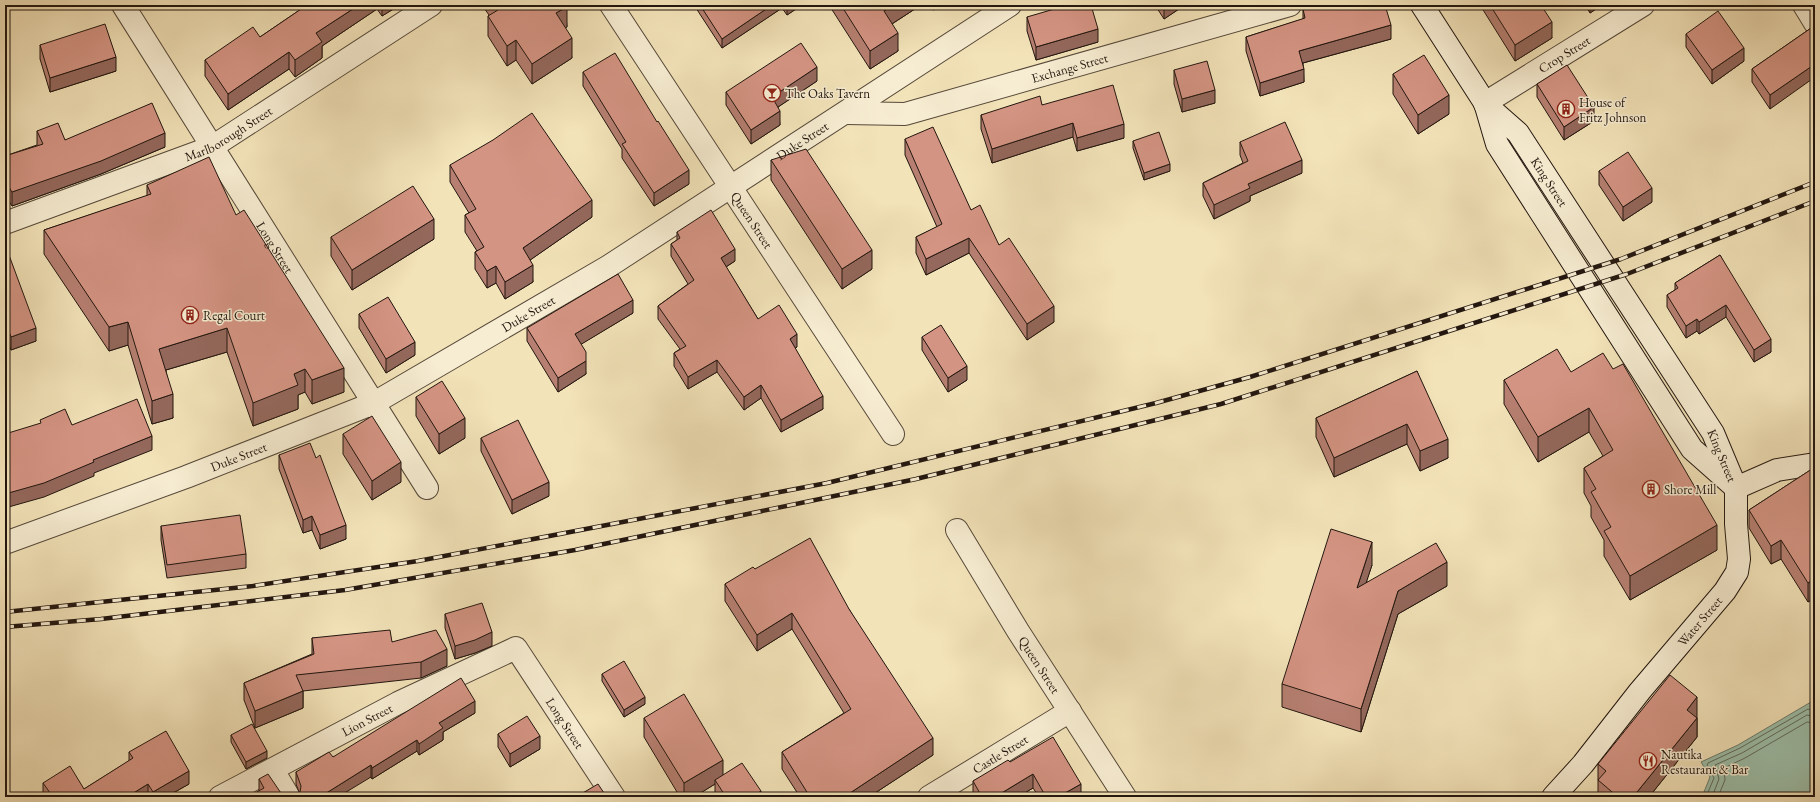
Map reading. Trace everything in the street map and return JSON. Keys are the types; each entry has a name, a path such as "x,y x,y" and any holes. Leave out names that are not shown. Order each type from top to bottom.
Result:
{"street":[{"name":"Long Street","path":"123,5 427,488"},
{"name":"Marlborough Street","path":"5,223 212,147 431,5"},
{"name":"Queen Street","path":"611,5 893,434"},
{"name":"Duke Street","path":"5,543 186,478 374,403 609,266 1010,5"},
{"name":"Exchange Street","path":"846,113 905,114 1290,5"},
{"name":"King Street","path":"1422,5 1484,103 1518,133 1713,433 1736,488"},
{"name":"Crop Street","path":"1484,103 1643,5"},
{"path":"1804,5 1815,23"},
{"path":"1736,488 1777,470 1815,464"},
{"name":"Water Street","path":"1553,797 1582,764 1640,691 1725,590 1737,572 1739,559 1736,524 1736,488"},
{"name":"Queen Street","path":"957,530 1125,797"},
{"name":"Long Street","path":"516,648 614,797"},
{"name":"Lion Street","path":"220,797 398,703 516,648"},
{"name":"Castle Street","path":"929,797 1070,711"},
{"path":"273,770 289,797"}],"water":[{"path":"1811,702 1815,711 1815,797 1702,797 1710,777 1701,762 1738,745"}],"building":[{"path":"307,5 359,5 316,33 322,42 295,60 289,52 228,94 205,60 253,27 260,37"},
{"path":"495,5 565,5 567,7 556,13 572,38 532,64 516,40 507,46 488,16 498,10"},
{"path":"700,5 772,5 722,39"},
{"path":"841,5 893,5 884,11 898,33 870,51"},
{"path":"1068,5 1091,5 1098,29 1036,47 1027,17"},
{"path":"1316,5 1385,5 1391,25 1299,51 1304,69 1260,83 1246,37 1305,18 1303,9"},
{"path":"1490,5 1541,5 1552,22 1515,45"},
{"path":"1718,11 1744,48 1712,70 1686,34"},
{"path":"105,24 116,57 50,78 40,45"},
{"path":"1814,26 1815,64 1770,95 1752,69"},
{"name":"The Oaks Tavern","path":"801,43 817,67 772,97 780,111 751,130 726,92"},
{"path":"615,53 657,122 658,121 689,170 654,193 622,144 626,142 583,72"},
{"path":"1424,55 1449,95 1418,115 1393,74"},
{"path":"1207,61 1215,90 1182,99 1174,70"},
{"name":"House of Fritz Johnson","path":"1567,65 1594,107 1564,127 1537,84"},
{"path":"1113,85 1124,124 1077,138 1073,123 992,149 981,115 1040,96 1042,105"},
{"path":"152,103 165,133 101,161 12,192 5,181 5,156 43,144 37,131 58,123 65,140"},
{"path":"532,113 592,200 523,248 533,265 505,282 496,266 487,271 475,252 484,247 465,215 476,209 450,165 493,140"},
{"path":"1285,122 1302,160 1248,184 1250,188 1214,205 1203,183 1248,161 1240,142"},
{"path":"933,127 971,210 980,205 999,245 1009,238 1054,306 1027,324 969,238 926,259 916,237 942,224 905,139"},
{"path":"1159,132 1170,164 1144,173 1133,141"},
{"path":"806,149 872,250 842,269 771,160"},
{"path":"1628,152 1652,188 1623,207 1599,171"},
{"name":"Regal Court","path":"209,157 236,215 244,210 344,368 312,380 305,369 294,374 298,385 253,403 227,328 159,349 173,394 152,401 128,322 109,327 44,230 151,194 147,185"},
{"path":"413,186 434,219 352,270 331,237"},
{"path":"711,210 735,249 721,258 758,319 779,305 797,334 790,339 823,396 781,420 761,385 744,397 717,360 688,377 674,353 686,346 658,306 694,280 671,244 680,238 677,232"},
{"path":"5,247 36,328 11,337 5,321"},
{"path":"1720,255 1771,339 1754,350 1726,305 1699,322 1697,319 1686,326 1667,295 1678,288 1675,283"},
{"path":"618,274 633,300 575,334 586,352 586,361 558,378 527,328"},
{"path":"388,297 415,342 386,359 359,314"},
{"path":"941,325 967,366 948,378 922,337"},
{"name":"Shore Mill","path":"1557,349 1571,372 1603,353 1613,369 1623,364 1717,525 1630,576 1604,531 1611,527 1591,492 1596,489 1584,468 1613,450 1589,408 1538,437 1504,380"},
{"path":"1417,371 1448,439 1420,451 1407,424 1334,458 1316,418"},
{"path":"442,381 465,418 439,434 416,397"},
{"path":"137,399 152,436 93,460 94,462 44,483 5,494 5,434 41,423 40,420 65,409 72,425"},
{"path":"372,416 401,462 372,481 343,434"},
{"path":"518,420 549,482 512,500 481,438"},
{"path":"310,443 316,458 320,455 346,525 320,535 312,516 303,520 279,455"},
{"path":"1815,467 1815,582 1814,579 1808,583 1781,540 1771,546 1749,510"},
{"path":"240,515 246,554 167,565 161,526"},
{"path":"1331,529 1372,542 1357,588 1436,543 1447,562 1398,591 1361,709 1282,684"},
{"path":"810,538 849,609 933,738 844,797 810,797 782,752 851,709 792,613 757,635 725,584 753,567 755,569"},
{"path":"482,603 492,632 475,640 455,646 445,614"},
{"path":"390,630 392,642 436,630 447,649 421,662 296,675 303,691 255,711 244,683 314,654 312,638"},
{"path":"624,661 645,697 624,710 602,674"},
{"name":"Nautika Restaurant & Bar","path":"1670,675 1697,697 1687,710 1697,718 1633,797 1618,797 1598,780 1606,771 1598,764"},
{"path":"461,678 475,701 439,723 443,728 419,744 417,740 372,768 371,765 320,797 293,797 300,792 301,786 296,772 329,752 333,757"},
{"path":"684,694 723,760 684,783 644,718"},
{"path":"527,716 540,736 510,754 498,734"},
{"path":"252,724 267,751 246,762 231,735"},
{"path":"166,731 189,771 153,792 148,784 127,797 53,797 43,783 70,766 84,789 133,758 129,752"},
{"path":"1053,737 1081,784 1058,797 1046,797 1033,774 995,797 982,797 973,781 1008,760 1010,762"},
{"path":"742,763 761,791 752,797 726,797 715,780"},
{"path":"268,774 285,797 248,797 264,788 259,779"},
{"path":"598,784 604,793 611,797 576,797"}],"railway":[{"path":"5,612 253,586 418,561 827,483 1156,403 1250,377 1621,259 1815,182"},
{"path":"5,627 101,619 345,590 575,550 916,479 1221,404 1627,274 1815,201"}],"place":[{"name":"The Oaks Tavern","path":"772,93"},
{"name":"House of Fritz Johnson","path":"1566,109"},
{"name":"Regal Court","path":"190,315"},
{"name":"Shore Mill","path":"1651,489"},
{"name":"Nautika Restaurant & Bar","path":"1648,761"}]}
